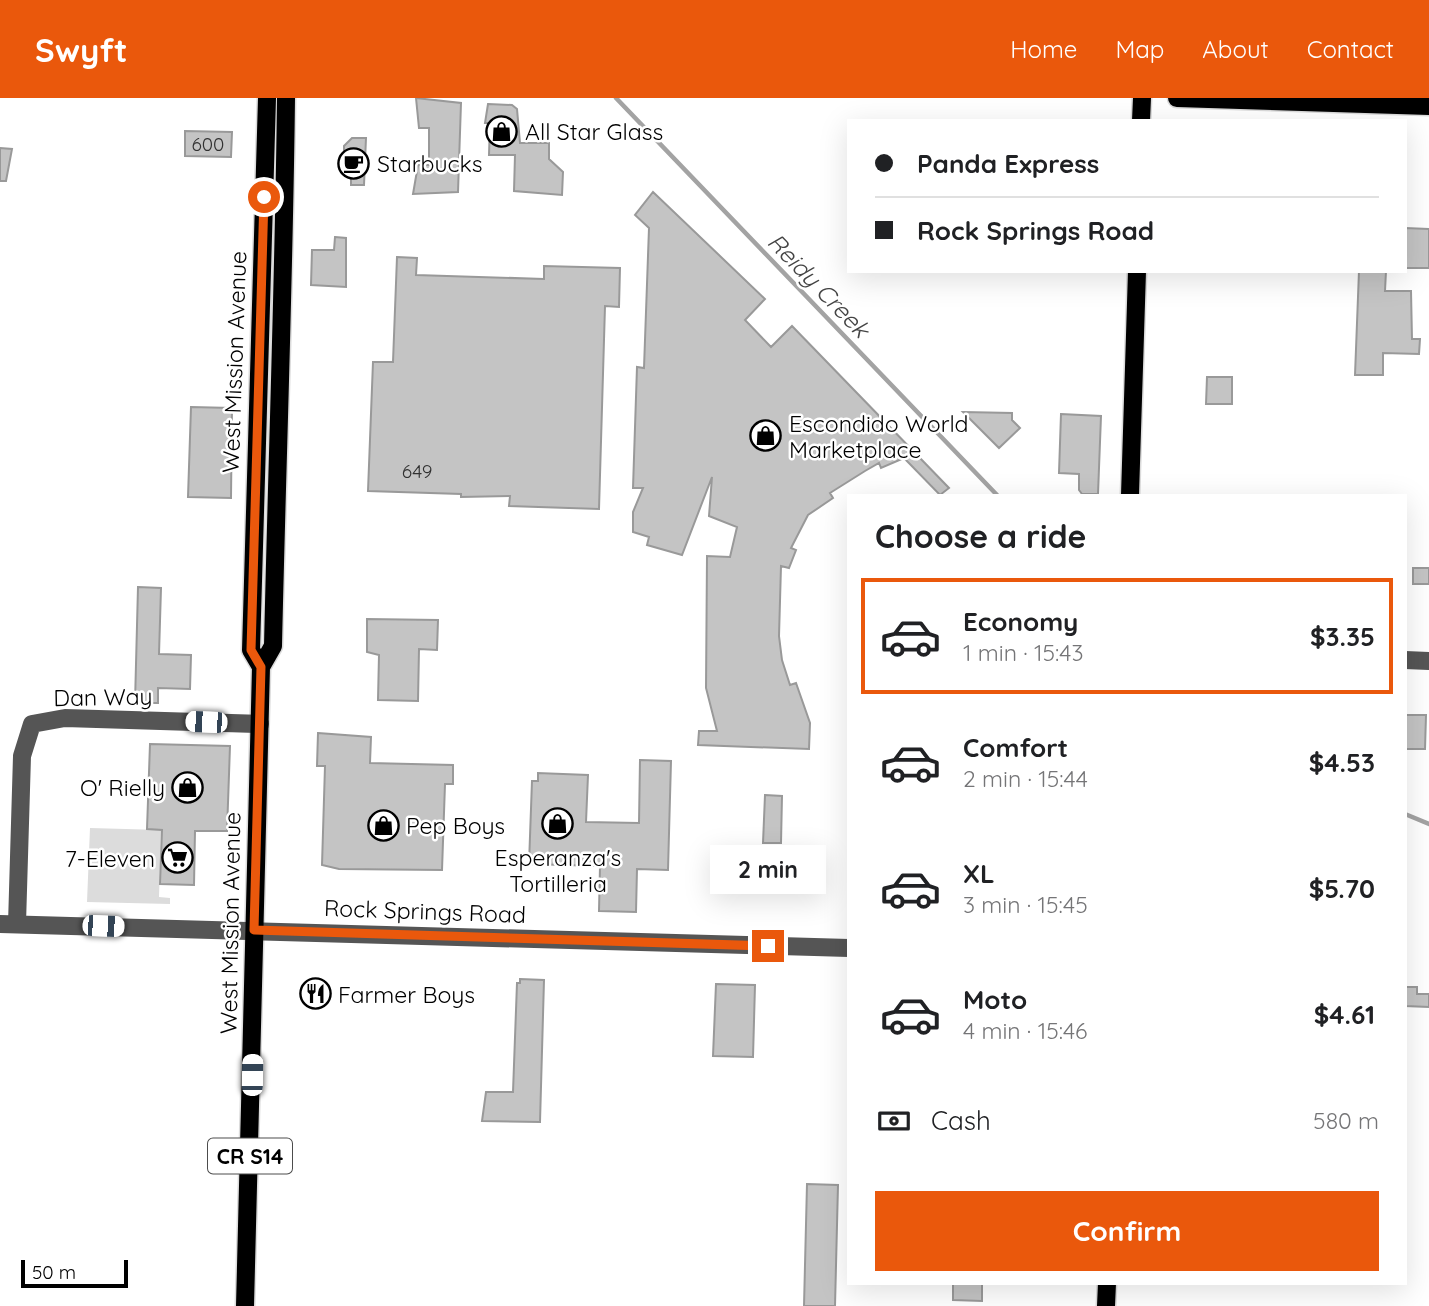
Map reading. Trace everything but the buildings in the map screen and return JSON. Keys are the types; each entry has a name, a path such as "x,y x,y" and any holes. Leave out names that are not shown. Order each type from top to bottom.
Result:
{"main road":[{"name":"West Mission Avenue","path":"261,667 251,650 267,98"},
{"name":"West Mission Avenue","path":"245,1306 261,667 272,646 285,271 283,194 286,98"},
{"path":"1141,119 1142,98"},
{"path":"1177,98 1429,106"},
{"path":"1130,494 1137,273"},
{"path":"1106,1306 1107,1285"}],"street":[{"path":"1407,660 1429,661"},
{"name":"Dan Way","path":"8,924 22,756 32,724 65,718 260,725"},
{"name":"Rock Springs Road","path":"8,924 847,948"}],"shaded area":[{"path":"90,828 161,830 159,897 170,898 170,904 87,902"}],"waterway":[{"name":"Reidy Creek","path":"616,98 996,494"},
{"name":"Reidy Creek","path":"1407,815 1429,824"}],"place":[{"name":"All Star Glass","path":"502,131"},
{"name":"Starbucks","path":"354,163"},
{"name":"Escondido World Marketplace","path":"766,436"},
{"name":"O' Rielly","path":"188,787"},
{"name":"Esperanza's Tortilleria","path":"558,823"},
{"name":"Pep Boys","path":"383,825"},
{"name":"7-Eleven","path":"178,858"},
{"name":"Farmer Boys","path":"315,994"}],"route":[{"path":"264,197 251,650 261,667 254,930 768,946"}]}
